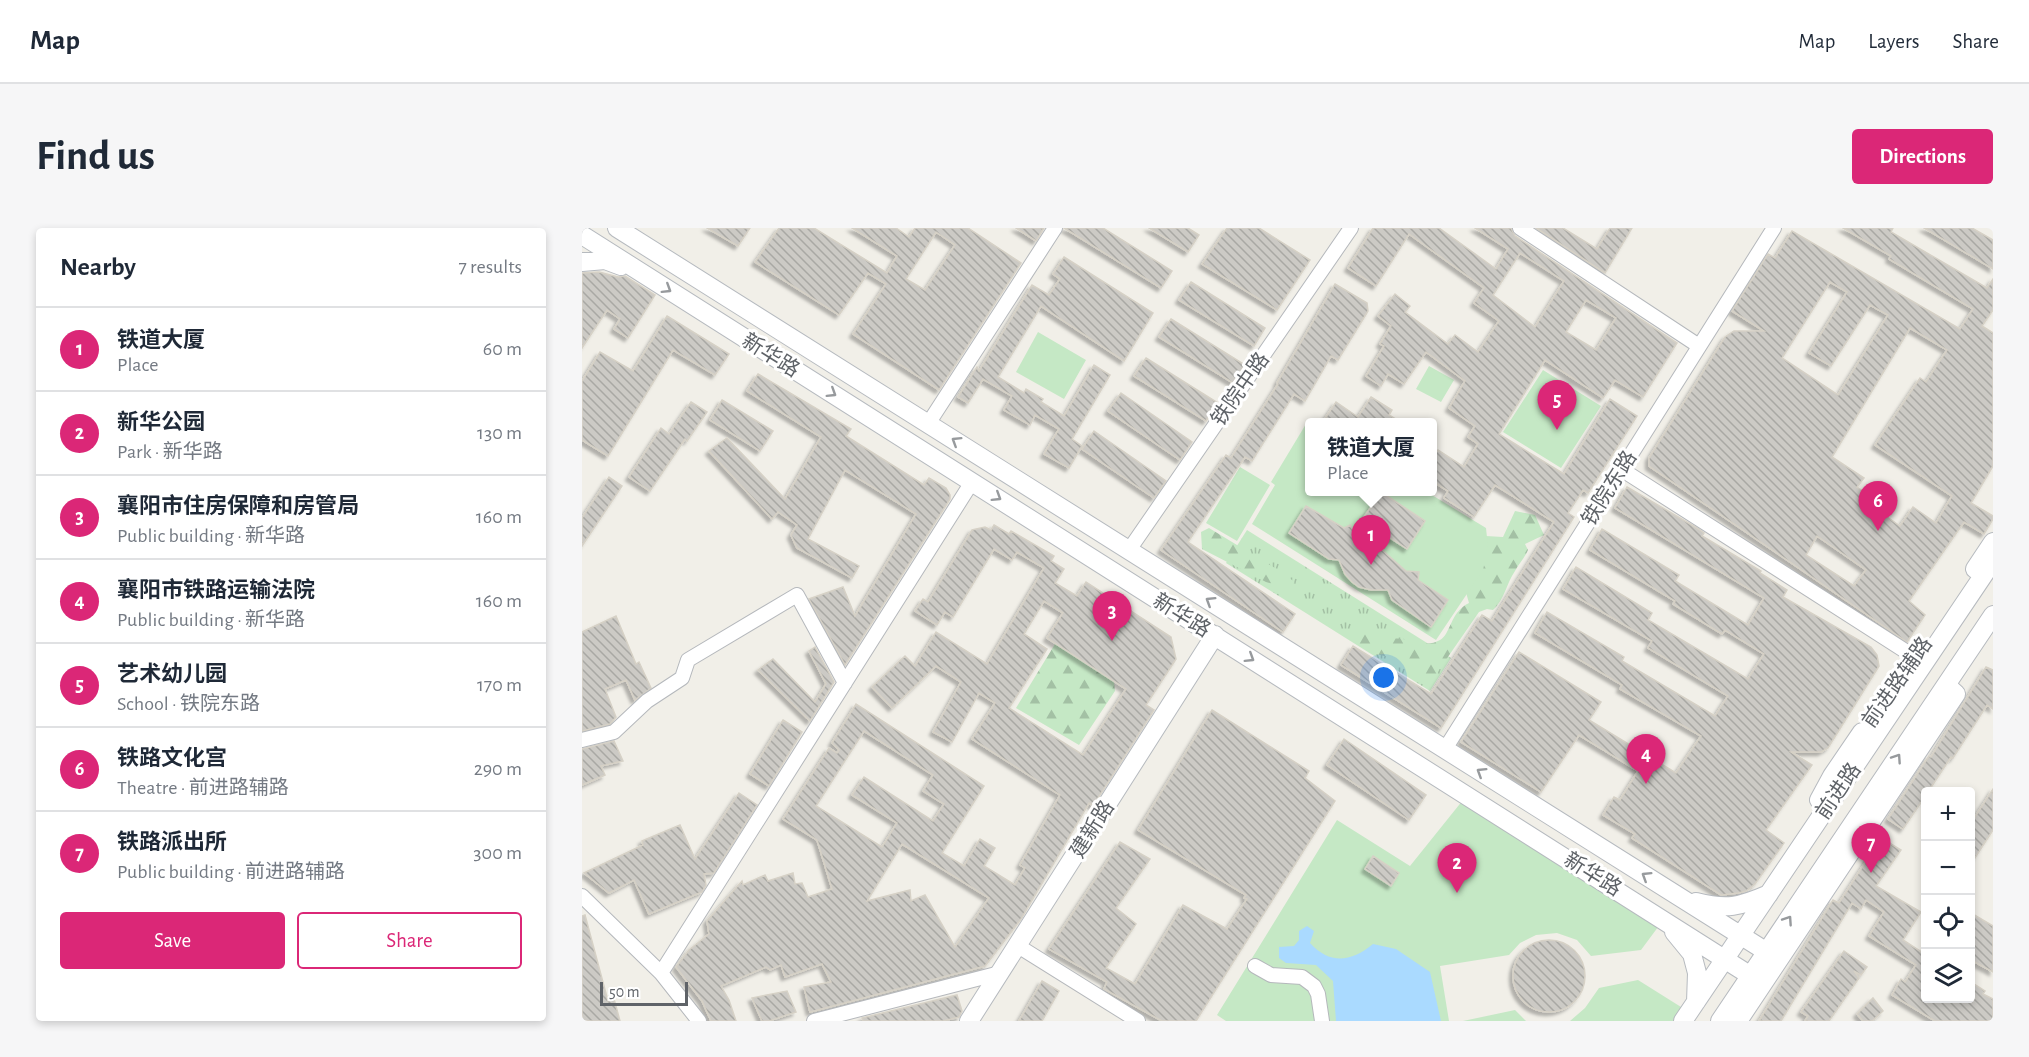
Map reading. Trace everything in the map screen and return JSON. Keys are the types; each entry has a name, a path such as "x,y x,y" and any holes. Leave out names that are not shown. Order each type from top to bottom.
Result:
{"main road":[{"name":"新华路","path":"617,228 1767,952"},
{"path":"639,228 734,290 753,314"},
{"name":"新华路","path":"582,235 1751,976"},
{"path":"582,262 605,260 641,273"},
{"name":"前进路辅路","path":"1919,660 1993,542"},
{"name":"前进路","path":"1683,1021 1919,660 1957,614 1993,561"},
{"path":"1970,593 1993,609"},
{"path":"1957,614 1990,626"},
{"name":"前进路","path":"1720,1021 1946,686 1990,626"},
{"name":"建新路","path":"969,1021 1215,635"},
{"name":"前进路辅路","path":"1738,1021 1956,693 1946,686"},
{"path":"1683,898 1715,907 1742,906 1770,891"},
{"path":"1664,919 1692,954 1697,973 1696,1002 1671,1021"}],"street":[{"path":"928,424 1055,228"},
{"name":"铁院中路","path":"1129,550 1351,228"},
{"path":"1520,228 1699,346"},
{"name":"铁院东路","path":"1445,749 1774,228"},
{"path":"1621,470 1919,660"},
{"path":"661,973 972,482"},
{"path":"582,740 614,732 646,701 682,678 688,660 797,595 845,683"},
{"path":"582,896 661,973 699,1021"},
{"path":"1018,946 1138,1021"},
{"path":"1255,966 1271,975 1302,977 1314,986 1318,994 1322,1021"},
{"path":"814,1021 1000,973"}],"green space":[{"path":"1038,332 1086,360 1064,399 1016,372"},
{"path":"1429,366 1454,380 1441,402 1416,389"},
{"path":"1543,370 1601,406 1561,468 1503,432"},
{"path":"1305,426 1305,496 1434,496 1486,528 1488,547 1483,570 1436,640 1252,524 1275,485 1271,482"},
{"path":"1240,467 1270,485 1237,541 1206,523"},
{"path":"1515,511 1535,515 1544,535 1525,544 1528,550 1500,601 1493,610 1487,609 1479,612 1432,680 1417,678 1401,660 1372,653 1353,639 1353,631 1364,626 1384,634 1389,640 1434,643 1444,637 1454,617 1469,603 1463,582 1473,553 1486,536 1503,537"},
{"path":"1209,528 1280,571 1296,583 1292,590 1266,582 1202,549 1201,532"},
{"path":"1247,530 1451,658 1430,691 1226,563"},
{"path":"1055,644 1114,682 1115,691 1079,745 1016,708"},
{"path":"1467,795 1664,919 1641,950 1591,956 1577,940 1557,933 1536,935 1520,943 1509,955 1440,966 1449,1021 1226,1021 1217,1015 1337,820 1410,866"},
{"path":"1638,980 1689,1012 1683,1021 1570,1021 1585,1008 1599,988"},
{"path":"1515,1010 1526,1021 1463,1021"}],"water":[{"path":"1307,926 1314,931 1310,943 1325,955 1333,958 1341,959 1357,955 1373,944 1396,949 1430,972 1441,1021 1336,1021 1333,981 1316,965 1286,963 1279,958 1279,947 1294,946 1299,940 1299,931"}],"building":[{"path":"707,228 750,228 738,246"},
{"path":"779,228 814,228 887,273 897,256 852,228 896,228 909,237 915,228 968,228 1021,263 939,390 853,334 886,284 868,273 839,315 755,262","holes":["936,232 955,245 925,290 906,279"]},
{"path":"1016,228 1044,228 1036,241"},
{"path":"1064,228 1103,228 1172,271 1161,288"},
{"path":"1149,228 1188,228 1199,235 1188,252"},
{"path":"1227,228 1259,228 1310,260 1277,310 1202,264"},
{"path":"1373,228 1439,228 1496,269 1508,249 1475,228 1511,228 1515,236 1677,343 1643,397 1615,380 1603,398 1545,360 1499,434 1564,474 1610,399 1637,416 1588,493 1583,490 1568,513 1574,517 1441,728 1341,665 1353,646 1431,694 1482,615 1492,621 1554,522 1495,485 1474,517 1444,498 1448,491 1437,484 1437,451 1464,467 1478,444 1468,437 1475,426 1449,408 1465,381 1426,352 1404,384 1388,374 1381,386 1366,376 1384,346 1380,344 1391,326 1378,316 1395,294 1410,306 1405,312 1448,344 1455,335 1478,352 1499,321 1474,303 1484,288 1409,234 1376,286 1348,268","holes":["1520,253 1564,281 1535,327 1493,295","1586,300 1616,318 1596,350 1566,332"]},
{"path":"1536,228 1563,228 1597,249 1610,228 1632,228 1605,273"},
{"path":"1843,228 1893,228 1891,232 1987,288 1993,279 1993,310 1982,326 1993,333 1993,466 1971,503 1993,516 1993,519 1984,534 1964,522 1909,601 1925,615 1907,642 1649,466 1649,458 1725,337 1734,331 1764,331 1732,311 1768,254 1775,258 1792,231 1960,329 1973,309 1889,259 1891,256","holes":["1830,282 1847,292 1809,353 1831,366 1870,305 1888,315 1838,395 1782,358","1910,328 1947,350 1926,382 1920,378 1875,445 1952,496 1936,523 1913,507 1900,526 1883,514 1887,508 1857,487 1864,478 1832,457","1817,536 1866,570 1854,586 1806,555"]},
{"path":"1924,228 1972,228 1993,240 1993,269"},
{"path":"1064,257 1153,313 1124,361 1041,306 998,377 1024,393 1026,389 1043,399 1041,402 1064,416 1094,365 1110,375 1072,439 1082,446 1069,468 1044,454 1059,429 1035,415 1030,425 1004,410 1012,396 983,379 968,403 958,397 977,367 979,371 1032,285 1049,295 1060,279 1053,274"},
{"path":"599,272 618,277 625,276 655,295 628,338 614,329 620,319 607,310 582,348 582,273"},
{"path":"1191,282 1265,328 1254,346 1179,300"},
{"path":"1335,284 1367,303 1368,311 1338,360 1331,356 1305,401 1294,394 1252,461 1245,457 1188,542 1295,614 1283,632 1161,550 1226,455 1231,458 1278,384"},
{"path":"667,316 729,354 715,375 673,350 608,456 582,440 582,381 600,352 633,371"},
{"path":"1171,319 1245,365 1233,383 1159,337"},
{"path":"1146,358 1218,403 1206,421 1134,376"},
{"path":"758,374 851,429 846,436 924,485 929,478 946,488 950,495 950,499 845,665 809,599 843,587 855,616 916,514 845,470 808,539 859,566 852,578 797,548 791,535 797,525 778,512 772,519 709,451 727,438 785,499 821,437 747,391"},
{"path":"1121,393 1192,442 1180,460 1108,411"},
{"path":"1371,397 1392,410 1389,415 1394,418 1325,418 1336,402 1358,417"},
{"path":"722,400 773,431 760,451 710,420"},
{"path":"691,402 707,412 687,441 685,439 650,491 629,477 661,428 669,434"},
{"path":"1094,431 1166,481 1154,498 1082,449"},
{"path":"609,477 622,486 582,546 582,518"},
{"path":"1627,487 1697,528 1704,533 1702,536 1761,571 1760,573 1787,590 1783,597 1871,647 1877,655 1879,666 1828,748 1821,752 1791,752 1812,765 1766,830 1784,843 1755,884 1746,891 1721,895 1632,838 1635,834 1603,815 1614,797 1620,800 1638,771 1579,735 1541,792 1461,742 1519,652 1601,702 1589,720 1676,773 1701,736 1620,689 1622,685 1535,633 1547,612 1624,657 1622,661 1715,716 1728,696 1648,648 1652,641 1563,589 1576,567 1652,613 1648,620 1748,679 1764,654 1725,630 1722,634 1673,604 1675,601 1590,550 1602,529 1679,575 1675,581 1748,625 1764,598 1615,508"},
{"path":"1378,496 1387,496 1425,521 1407,549 1364,521 1364,517"},
{"path":"1306,506 1344,528 1350,525 1358,539 1382,550 1406,571 1419,572 1418,580 1448,600 1431,627 1392,600 1388,590 1359,587 1345,574 1339,560 1329,559 1289,533"},
{"path":"994,525 1009,534 1011,531 1054,556 1051,561 1064,569 1055,583 1077,596 1086,582 1171,637 1176,659 1146,705 1154,710 1093,806 1089,803 1021,919 985,966 810,1012 804,987 831,982 822,964 785,977 781,965 770,970 766,967 721,986 729,1000 736,1021 711,1021 702,1001 676,967 689,950 709,934 707,921 742,881 743,885 765,875 768,881 793,873 795,884 802,883 808,897 832,889 817,840 783,819 829,748 837,753 839,750 832,743 856,704 984,786 942,853 964,866 980,839 995,848 984,866 1015,885 1025,868 1020,865 1060,795 972,739 995,703 979,693 952,742 933,732 961,682 936,666 892,708 872,687 905,656 915,666 936,632 987,664 1044,568 1017,552 1012,560 994,549 953,617 945,612 937,625 915,611 923,599 928,602 972,530 985,527 991,530","holes":["1044,601 1063,613 1047,638 1126,689 1083,755 1009,708 1047,649 1024,634","864,731 933,775 923,791 944,804 933,821 864,777 852,795 897,823 882,847 816,806","902,844 989,898 955,947 925,895 911,901 910,890 867,901"]},
{"path":"616,616 636,664 639,662 651,688 635,700 626,680 605,689 616,717 610,724 582,731 582,632"},
{"path":"815,647 834,682 810,721 758,670 773,659 815,702 826,684 809,651"},
{"path":"1986,667 1993,670 1993,709 1987,705 1931,787 1921,787 1921,802 1903,829 1888,819 1929,756 1931,757"},
{"path":"1212,710 1309,771 1305,778 1335,801 1196,1021 1162,1021 1104,989 1107,982 1049,949 1120,842 1150,859 1116,908 1136,924 1106,968 1135,984 1183,905 1227,929 1247,899 1244,898 1246,895 1138,830"},
{"path":"783,720 802,732 769,786 750,774"},
{"path":"1344,739 1426,795 1409,820 1327,765"},
{"path":"614,741 623,761 601,766 605,775 582,785 582,749"},
{"path":"1993,789 1993,830 1975,858 1975,841 1975,817"},
{"path":"739,793 757,805 714,873 704,874 706,885 702,892 649,914 634,880 609,893 584,873 643,845 642,841 680,825 695,859"},
{"path":"1881,838 1901,850 1876,886 1921,912 1903,940 1921,952 1921,1003 1975,1003 1975,985 1985,991 1983,994 1993,999 1993,1021 1935,1021 1892,995 1901,979 1905,982 1916,965 1869,936 1884,912 1866,900 1861,909 1852,903 1781,1021 1759,1021 1833,900 1839,903"},
{"path":"1373,856 1399,873 1391,886 1365,869"},
{"path":"585,915 608,1001 614,999 620,1021 582,1021 582,916"},
{"path":"1975,915 1993,926 1993,972 1975,962"},
{"path":"1549,940 1569,946 1579,956 1585,976 1579,996 1569,1006 1549,1012 1529,1006 1519,996 1513,976 1519,956 1529,946"},
{"path":"1844,951 1867,967 1861,975 1854,971 1859,978 1829,1021 1805,1021 1808,1016 1801,1012"},
{"path":"1042,981 1059,991 1042,1021 1019,1021"},
{"path":"787,991 796,1012 762,1021 752,998"},
{"path":"957,995 962,1011 959,1017 943,1021 863,1021 862,1018"},
{"path":"1873,998 1883,1011 1872,1021 1863,1021 1857,1014"}],"place":[{"name":"艺术幼儿园","path":"1557,430"},
{"name":"铁路文化宫","path":"1878,531"},
{"name":"铁道大厦","path":"1371,565"},
{"name":"襄阳市住房保障和房管局","path":"1112,641"},
{"name":"襄阳市铁路运输法院","path":"1646,784"},
{"name":"铁路派出所","path":"1871,873"},
{"name":"新华公园","path":"1457,893"}]}
